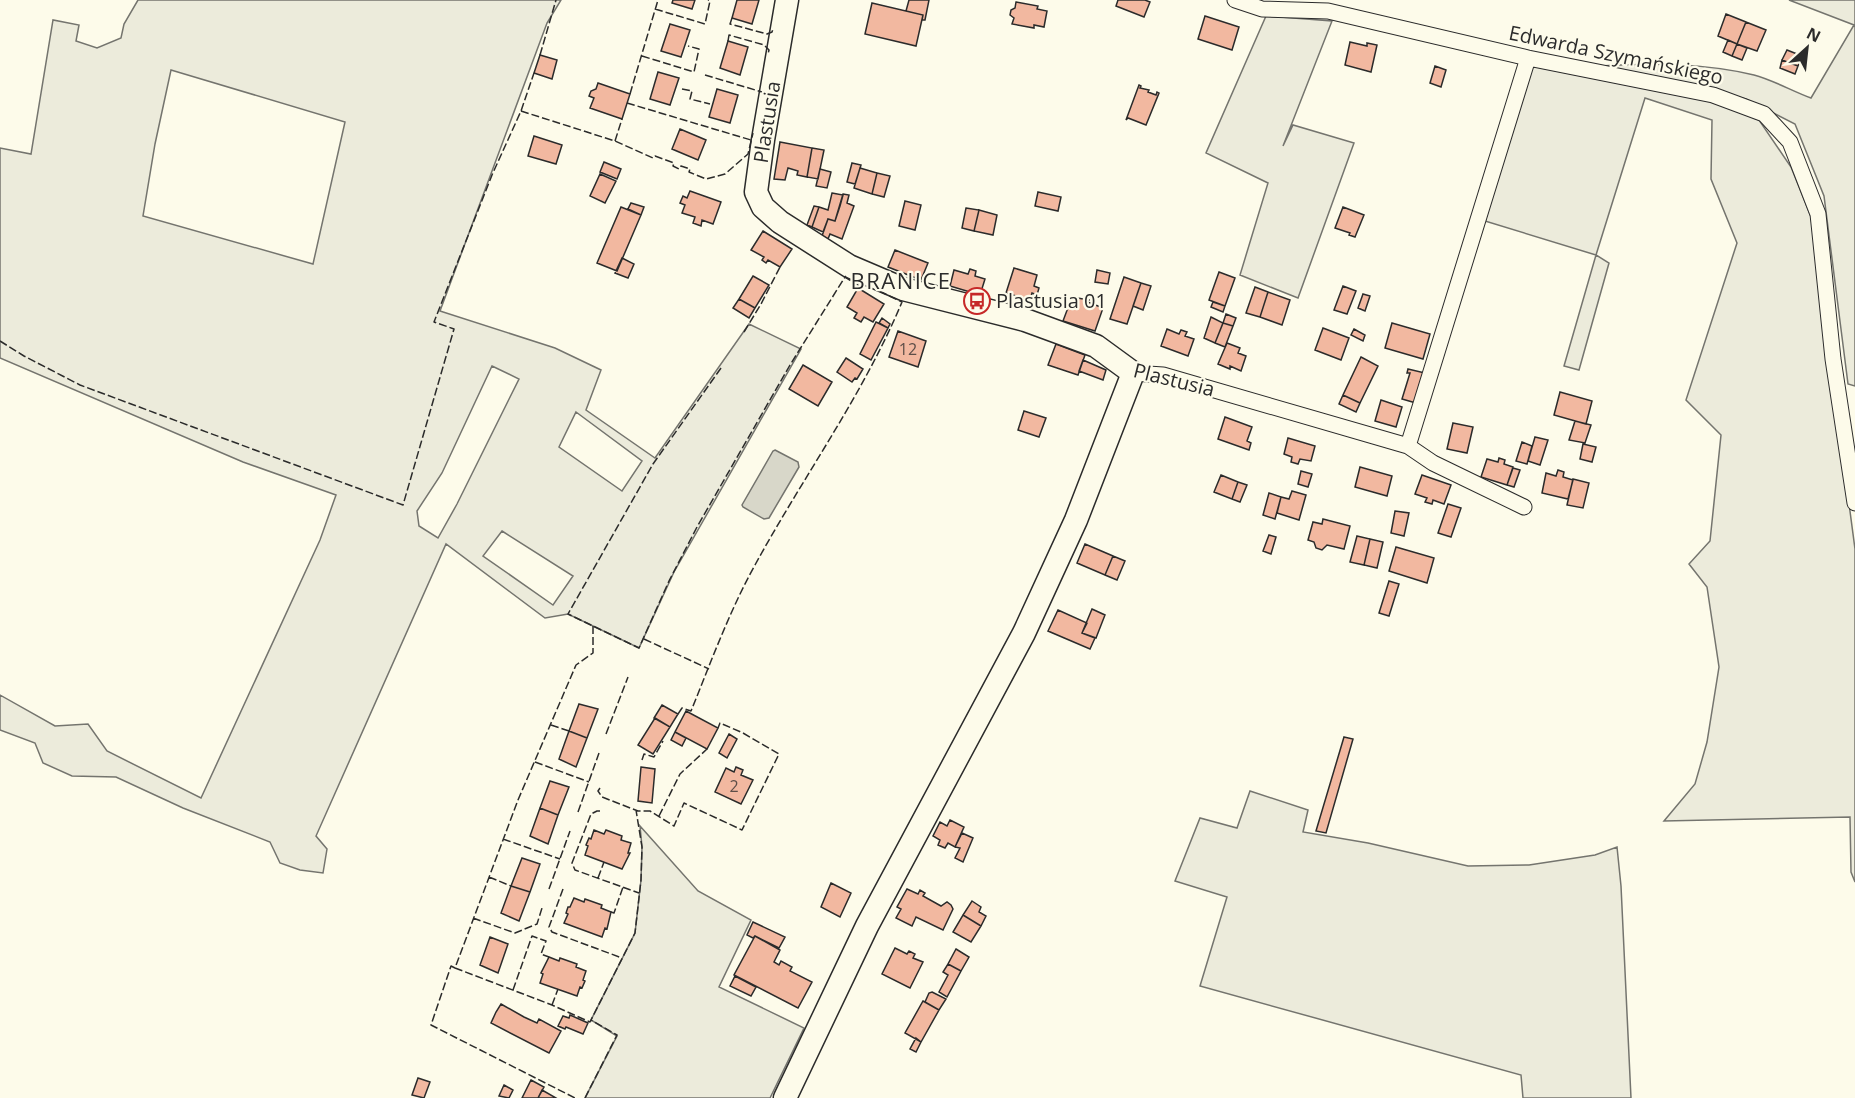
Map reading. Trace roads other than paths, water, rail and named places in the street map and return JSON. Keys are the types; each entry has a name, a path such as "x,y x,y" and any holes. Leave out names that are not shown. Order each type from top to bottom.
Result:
{"street":[{"name":"Plastusia","path":"787,0 756,192 763,207 780,222 849,266 903,289 1025,320 1096,346 1133,373 1163,375 1408,446 1433,463 1524,507"},
{"name":"Edwarda Szymańskiego","path":"1235,0 1262,9 1328,11 1528,58 1713,95 1764,114 1790,142 1818,214 1833,359 1855,503"},
{"path":"1408,446 1528,58"},
{"path":"785,1098 867,926 1024,633 1076,519 1133,373"}],"place":[{"name":"Plastusia 01","path":"977,301"}],"district":[{"name":"BRANICE","path":"901,281"}]}
